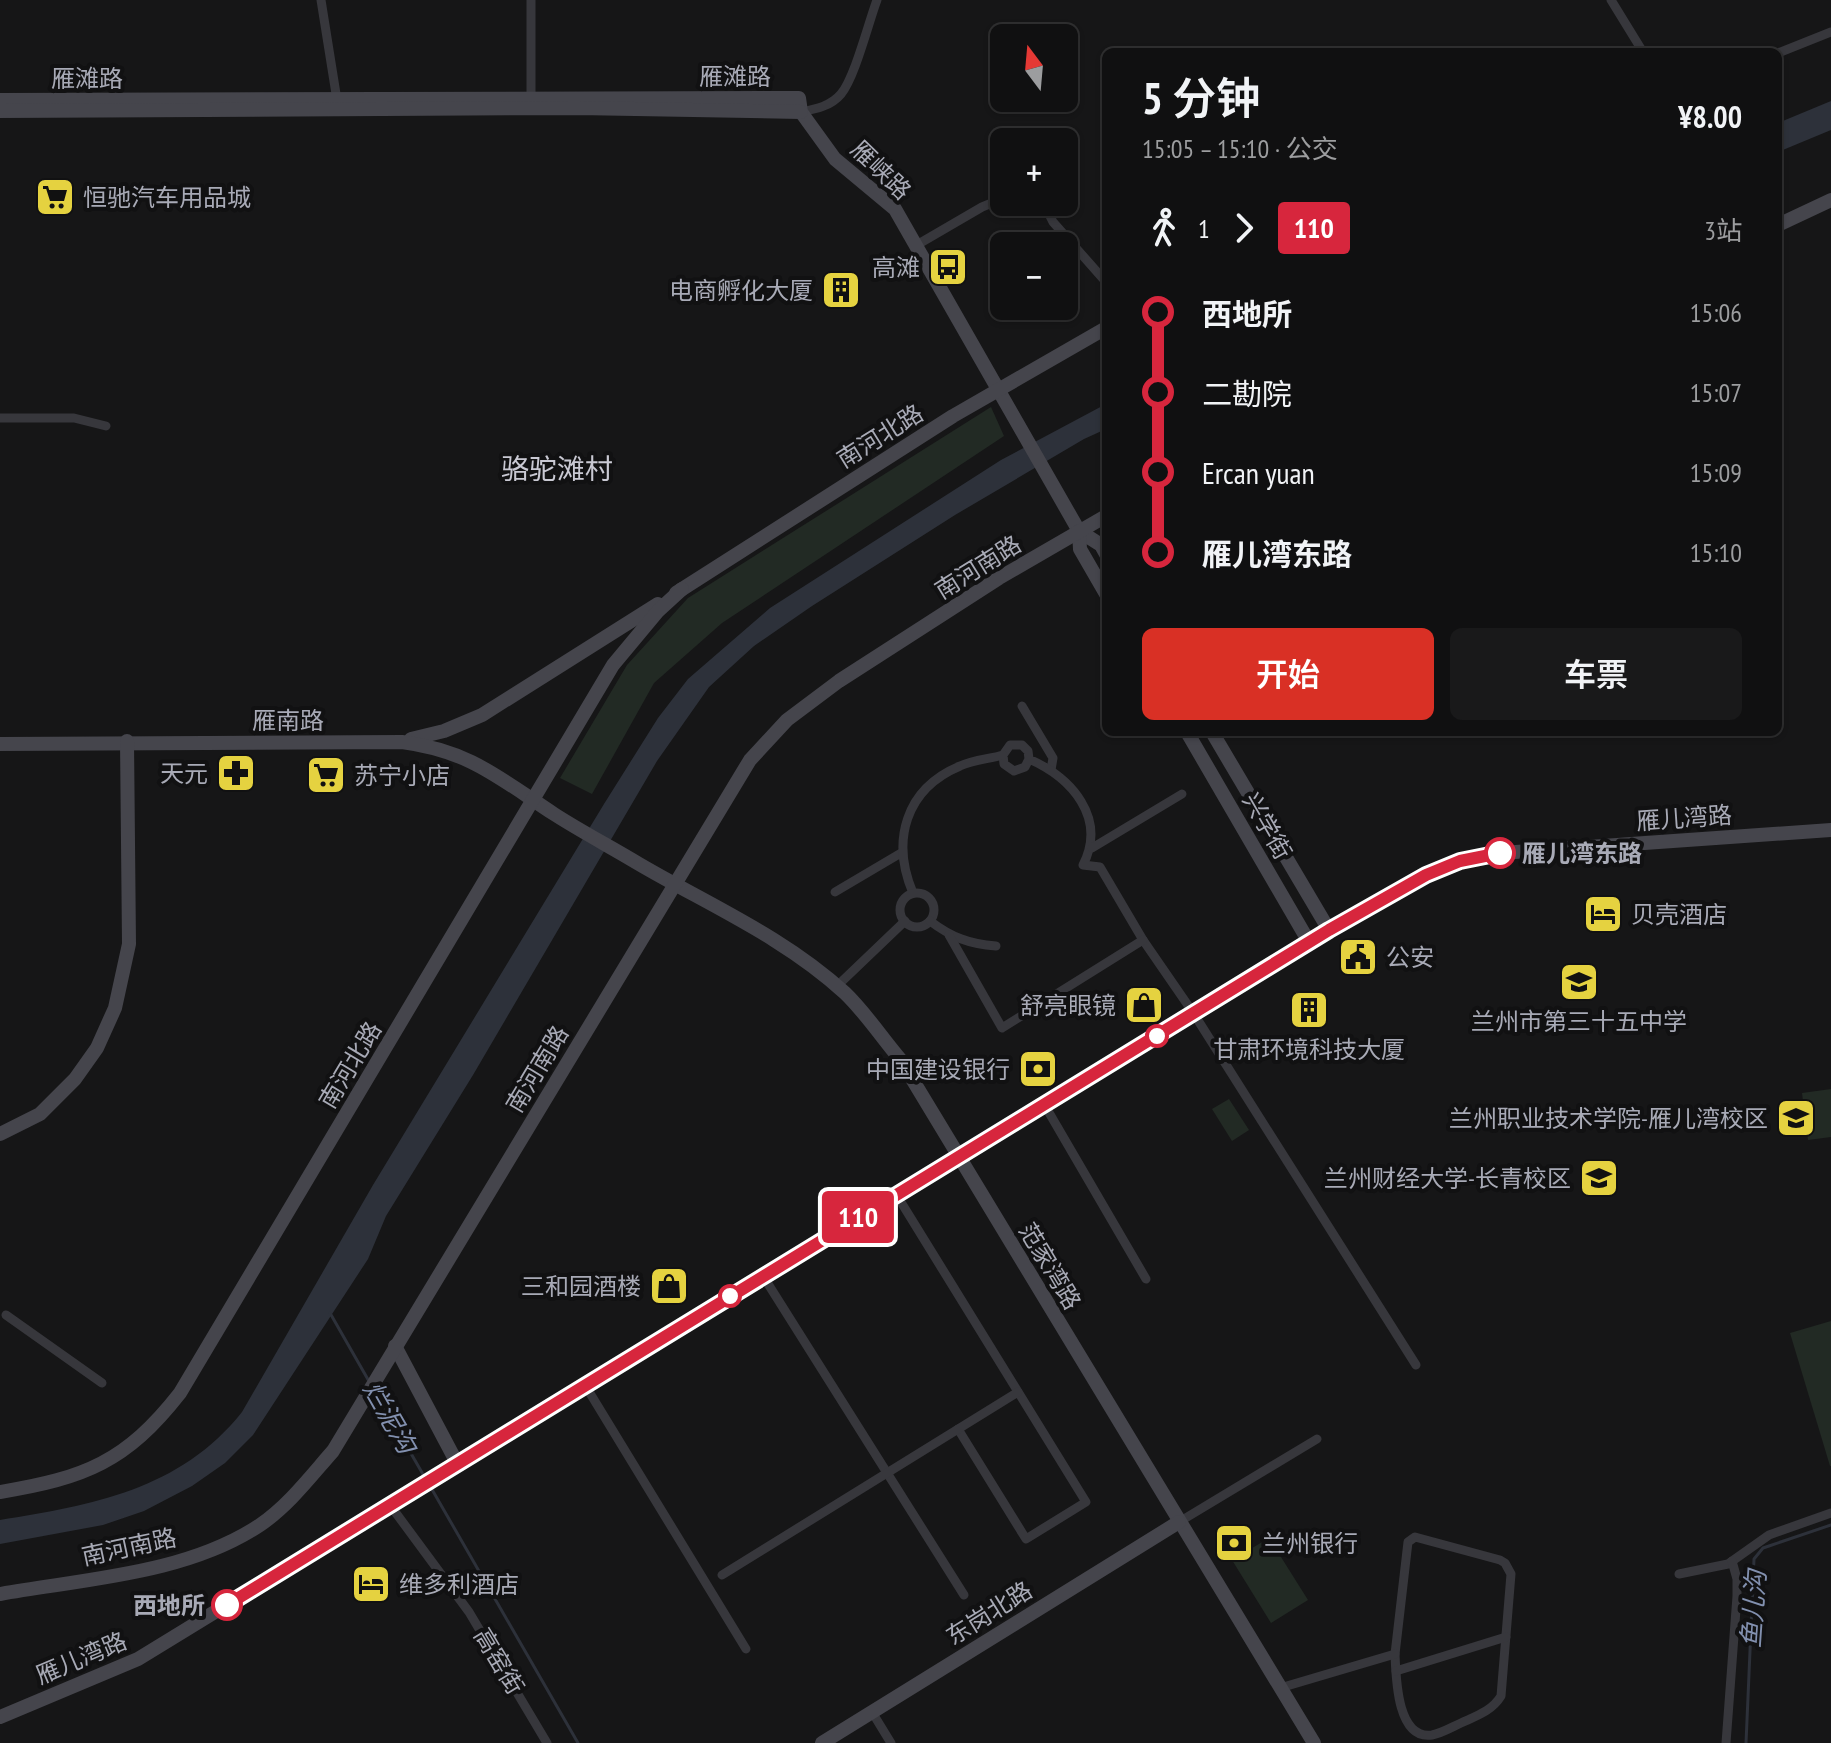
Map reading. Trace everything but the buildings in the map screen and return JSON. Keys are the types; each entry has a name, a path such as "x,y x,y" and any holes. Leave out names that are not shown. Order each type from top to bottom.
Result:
{"street":[{"path":"321,0 337,100"},
{"path":"531,0 531,98"},
{"path":"801,112 822,108 840,96 848,82 877,0"},
{"path":"1611,0 1641,48"},
{"path":"1782,51 1831,32"},
{"name":"雁滩路","path":"0,100 799,98 801,112 578,108 0,111"},
{"name":"雁峡路","path":"801,112 835,159 895,209 1079,531"},
{"path":"1782,223 1831,200"},
{"path":"915,246 990,204"},
{"path":"1050,216 1102,277"},
{"name":"南河北路","path":"391,742 435,734 482,715 997,390 1102,330"},
{"path":"0,418 74,418 106,426"},
{"name":"南河南路","path":"0,1594 165,1566 227,1543 260,1525 293,1497 333,1451 750,760 787,720 866,664 999,578 1102,518"},
{"path":"1079,531 1102,547"},
{"path":"1079,531 1080,549 1102,587"},
{"name":"南河北路","path":"0,1492 66,1479 95,1468 142,1436 180,1393 613,665 658,611 682,589"},
{"path":"1022,706 1053,758 1051,770"},
{"name":"兴学街","path":"1189,736 1309,942"},
{"name":"兴学街","path":"1214,736 1329,930"},
{"path":"0,1134 40,1114 75,1079 97,1048 115,1008 129,944 127,741"},
{"name":"雁南路","path":"0,744 391,742 429,746 463,756 489,770 557,816 641,865"},
{"path":"913,893 905,875 901,853 908,815 923,788 960,766 1003,755 1010,745 1018,744 1025,748 1029,759 1067,781 1081,801 1090,823 1092,848"},
{"path":"1003,755 1004,764 1014,771 1025,767 1029,759"},
{"path":"1182,794 1092,848 1083,865 1100,867 1143,940 1194,1014 1416,1365"},
{"name":"雁儿湾路","path":"0,1717 138,1659 1309,942 1426,875 1460,861 1501,853 1831,830"},
{"path":"835,892 901,853"},
{"name":"范家湾路","path":"641,865 769,935 846,994 900,1059 1314,1743"},
{"path":"913,893 922,893 933,903 934,912 930,921 917,926 905,921 901,907 905,898 913,893"},
{"path":"836,987 905,921"},
{"path":"930,921 949,935 972,944 996,946"},
{"path":"949,935 1002,1028 1143,940"},
{"path":"1044,1104 1146,1279"},
{"path":"896,1194 1086,1502 1026,1539 958,1429"},
{"path":"763,1276 964,1595"},
{"path":"6,1315 102,1383"},
{"path":"394,1350 453,1466"},
{"path":"585,1385 746,1649"},
{"path":"722,1575 1018,1392"},
{"path":"1179,1522 1317,1439"},
{"name":"高窑街","path":"390,1505 469,1612 547,1743"},
{"path":"1679,1574 1732,1561 1769,1535 1831,1513"},
{"name":"东岗北路","path":"822,1743 1179,1522"},
{"path":"1415,1537 1505,1563 1511,1574 1504,1688 1497,1703 1437,1734 1422,1735 1406,1722 1395,1654 1408,1542 1415,1537"},
{"path":"1726,1743 1737,1596 1737,1579 1732,1561"},
{"path":"1396,1671 1506,1637"},
{"path":"1280,1688 1395,1654"},
{"path":"872,1712 891,1743"}],"shaded area":[{"path":"1831,101 1831,130 1782,150 1782,121"},
{"path":"1102,406 1102,431 955,515 812,606 754,646 709,687 657,761 473,1075 386,1216 368,1259 253,1435 225,1463 192,1486 144,1511 103,1525 0,1544 0,1520 68,1508 132,1490 191,1460 218,1438 242,1412 373,1185 604,804 658,718 688,679 770,608 1001,460"},
{"path":"991,407 1004,436 722,623 654,683 592,794 560,778 627,665 688,598"},
{"path":"1831,1089 1831,1137 1808,1140 1802,1093"},
{"path":"1229,1099 1249,1130 1232,1141 1212,1109"},
{"path":"1831,1321 1831,1466 1830,1466 1790,1333"},
{"path":"1269,1538 1308,1600 1271,1623 1232,1560"}],"waterway":[{"name":"烂泥沟","path":"330,1313 370,1383"},
{"name":"烂泥沟","path":"376,1393 424,1476"},
{"name":"烂泥沟","path":"430,1486 578,1743"},
{"name":"鱼儿沟","path":"1746,1743 1754,1559 1763,1548 1831,1525"}],"bus line":[{"name":"110","path":"227,1605 1329,930 1426,875 1460,861 1500,853"}],"place":[{"name":"恒驰汽车用品城","path":"55,197"},
{"name":"高滩","path":"948,267"},
{"name":"电商孵化大厦","path":"841,290"},
{"name":"天元","path":"236,773"},
{"name":"苏宁小店","path":"326,775"},
{"name":"雁儿湾东路","path":"1500,853"},
{"name":"贝壳酒店","path":"1603,914"},
{"name":"公安","path":"1358,957"},
{"name":"兰州市第三十五中学","path":"1579,982"},
{"name":"舒亮眼镜","path":"1144,1005"},
{"name":"甘肃环境科技大厦","path":"1309,1010"},
{"name":"中国建设银行","path":"1038,1069"},
{"name":"兰州职业技术学院-雁儿湾校区","path":"1796,1118"},
{"name":"兰州财经大学-长青校区","path":"1599,1178"},
{"name":"三和园酒楼","path":"669,1286"},
{"name":"兰州银行","path":"1234,1543"},
{"name":"维多利酒店","path":"371,1584"},
{"name":"西地所","path":"227,1605"}],"district":[{"name":"骆驼滩村","path":"557,468"}]}
